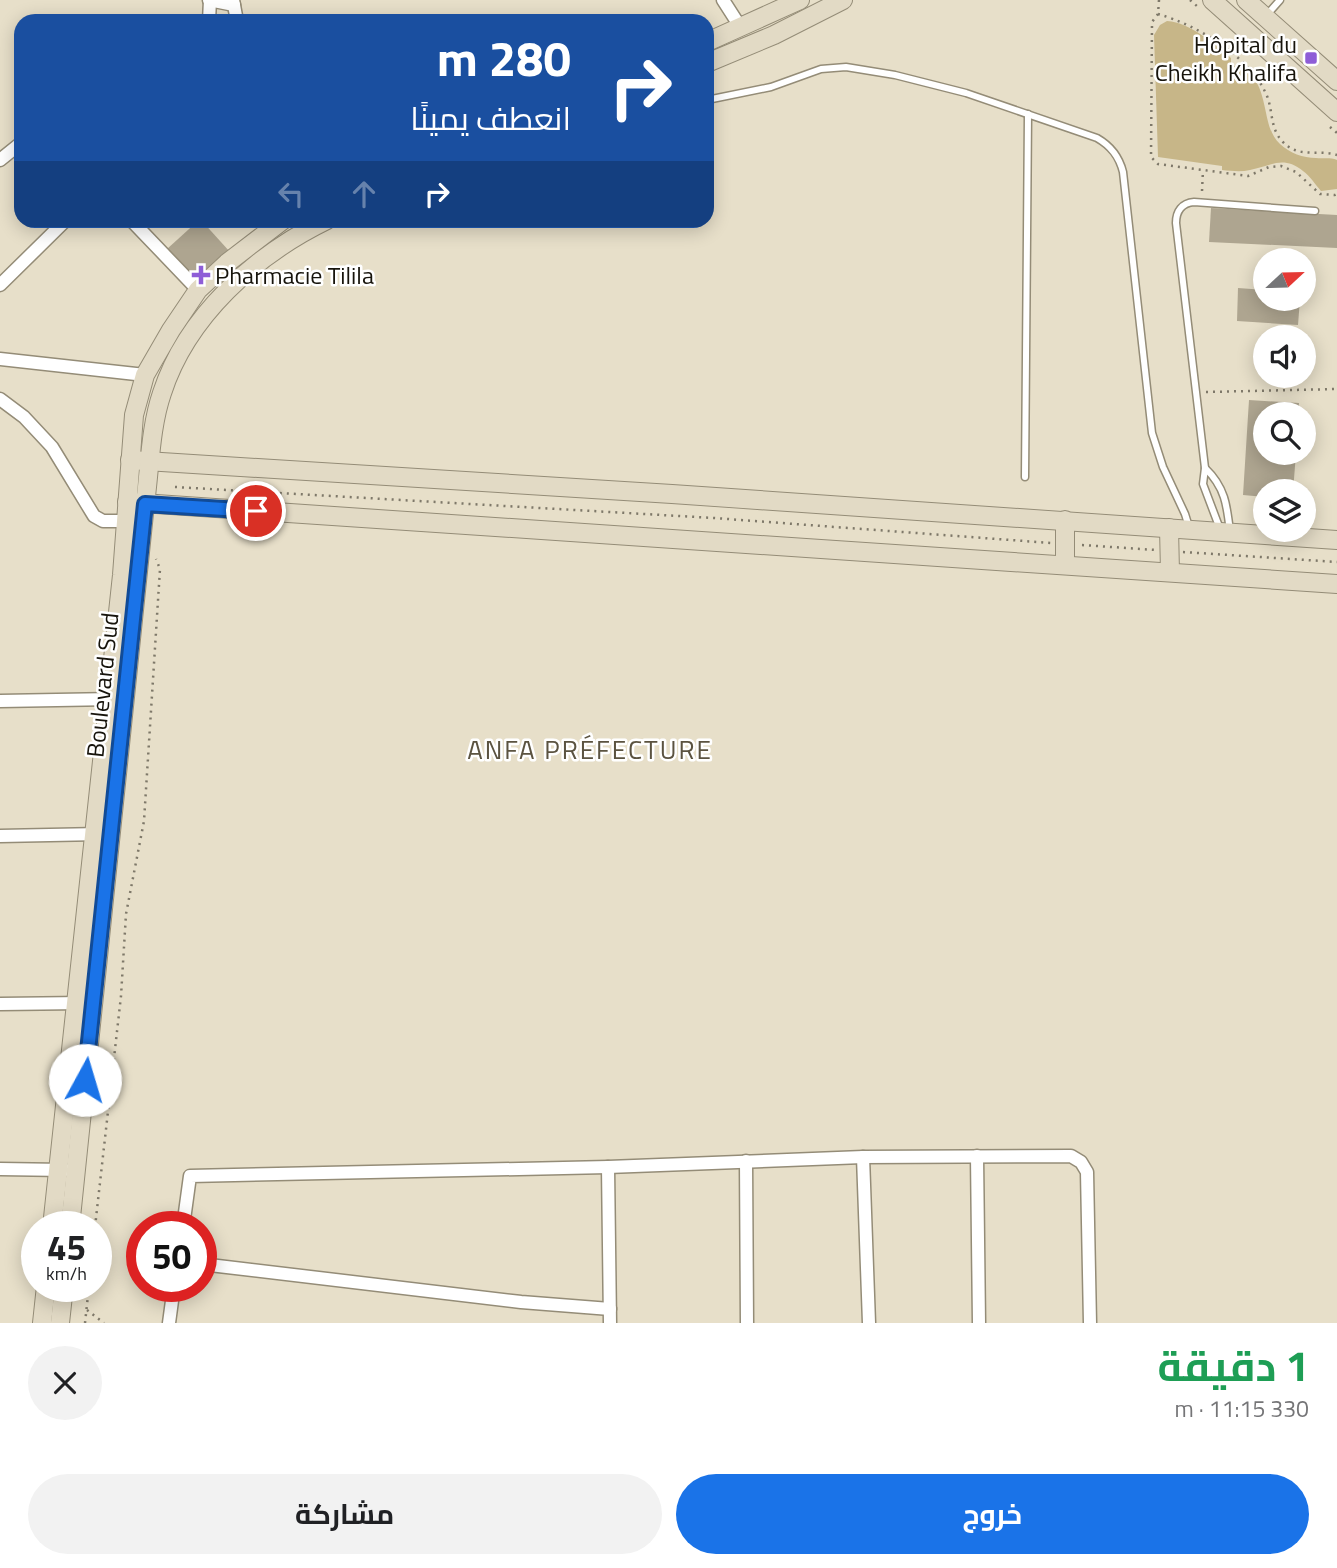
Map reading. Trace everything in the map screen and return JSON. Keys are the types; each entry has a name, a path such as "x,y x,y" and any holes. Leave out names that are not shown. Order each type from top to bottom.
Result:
{"main road":[{"path":"714,40 800,0"},
{"path":"714,61 774,35 843,0"},
{"path":"1212,0 1336,109"},
{"path":"1246,0 1337,81"},
{"name":"Boulevard Sud","path":"56,1211 67,1170 117,699 136,503 130,460 134,415 145,375 198,290 271,228"},
{"name":"Boulevard Sud","path":"117,699 126,521 136,503 150,462 155,420 173,364 195,328 218,300 287,242 312,228"},
{"path":"130,460 1337,540"},
{"path":"136,503 1337,584"},
{"path":"1065,520 1065,565"},
{"path":"1168,528 1170,572"},
{"name":"Boulevard Sud","path":"67,1170 69,1211"},
{"path":"42,1323 44,1302"},
{"path":"60,1323 62,1302"}],"street":[{"path":"210,0 233,3"},
{"path":"723,0 741,29"},
{"path":"0,160 14,149"},
{"path":"0,285 58,228"},
{"path":"139,228 198,290"},
{"path":"282,228 287,242"},
{"path":"0,359 145,375"},
{"path":"0,399 24,417 52,447 94,516 103,521 126,521"},
{"path":"0,701 117,699"},
{"path":"0,836 102,834"},
{"path":"0,1004 85,1003"},
{"path":"977,1156 979,1323"},
{"path":"185,1211 190,1176 608,1167 863,1157 1071,1156 1085,1166 1088,1178 1090,1323"},
{"path":"863,1157 869,1323"},
{"path":"746,1161 747,1323"},
{"path":"608,1167 610,1323"},
{"path":"0,1169 67,1170"},
{"path":"217,1266 521,1302 610,1309"},
{"path":"169,1323 172,1302"}],"lane":[{"path":"1265,17 1280,0"},
{"path":"714,99 771,87 821,69 846,67 931,83 966,93 1097,138 1114,152 1121,165 1153,433 1163,467 1185,514 1189,529"},
{"path":"1025,477 1028,114"},
{"path":"1226,532 1203,484 1205,468 1176,217 1184,205 1201,203 1315,211"},
{"path":"1205,468 1217,480 1226,498 1226,532"}],"path":[{"path":"1159,0 1158,14 1152,22 1151,157 1158,164 1248,176 1269,167 1281,166 1296,172 1320,194 1337,194"},
{"path":"1158,14 1186,24 1237,56 1264,88 1270,104 1272,125 1281,141 1309,154 1337,155"},
{"path":"1201,203 1203,170"},
{"path":"1196,392 1337,388"},
{"path":"176,487 714,518 1337,562"},
{"path":"1036,563 1037,542"},
{"path":"98,1211 121,996 126,914 144,821 160,569 153,551"},
{"path":"85,1323 87,1302"},
{"path":"86,1310 104,1323"}],"shaded area":[{"path":"1167,21 1185,26 1201,35 1231,58 1231,65 1245,70 1254,78 1260,89 1269,125 1280,144 1302,156 1337,160 1337,189 1321,191 1306,173 1289,164 1277,163 1247,171 1233,171 1222,170 1222,166 1158,157 1154,35 1160,25"}],"building":[{"path":"1211,208 1337,215 1337,248 1209,242"},
{"path":"190,228 208,228 230,252 197,282 167,249"},
{"path":"1238,288 1253,289 1253,312 1299,312 1298,325 1237,321"},
{"path":"1249,400 1282,402 1253,402 1253,465 1295,465 1294,479 1253,479 1253,496 1243,495"}],"place":[{"name":"Hôpital du Cheikh Khalifa","path":"1311,58"},
{"name":"Pharmacie Tilila","path":"201,275"}],"district":[{"name":"ANFA PRÉFECTURE","path":"590,749"}],"route":[{"path":"85,1080 145,504 256,511"}]}
